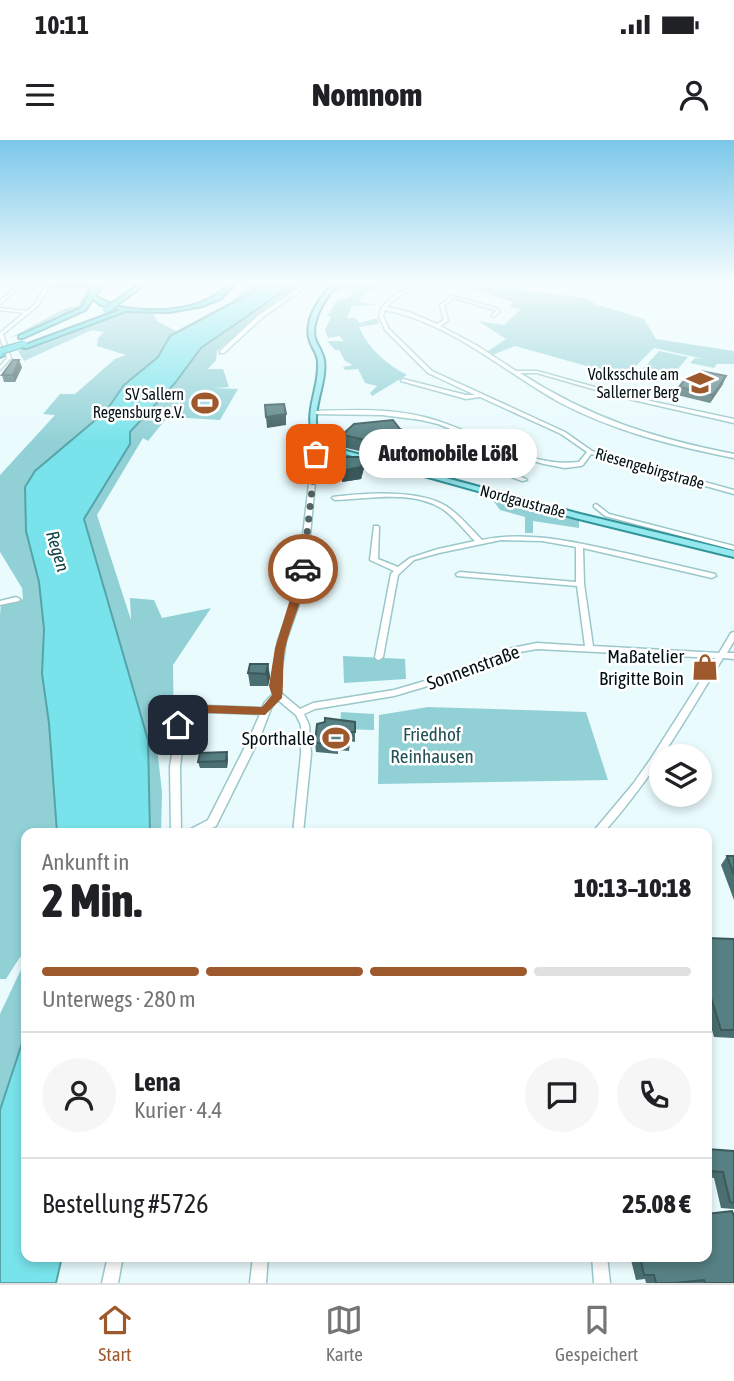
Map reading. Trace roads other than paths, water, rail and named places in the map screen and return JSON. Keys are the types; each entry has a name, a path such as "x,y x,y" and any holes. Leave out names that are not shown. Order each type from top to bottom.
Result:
{"highway":[{"path":"23,342 33,336"},
{"path":"23,342 36,336"},
{"path":"1,351 37,336"},
{"path":"23,342 40,336"}],"main road":[{"path":"312,336 321,361 315,413 316,441"},
{"name":"Nordgaustraße","path":"316,441 340,454 734,554"}],"street":[{"path":"0,369 9,358 1,336"},
{"path":"222,352 239,336"},
{"name":"Riesengebirgstraße","path":"393,336 419,362 443,379 563,433 590,452 734,492"},
{"path":"453,336 572,407 668,441 734,456"},
{"path":"513,372 537,372 615,394 734,421"},
{"path":"402,380 466,397 480,395"},
{"path":"315,413 393,414 443,424 555,466 581,464 590,452"},
{"path":"393,414 395,425"},
{"path":"298,828 306,741 303,719 278,695 275,686 282,641 301,587 316,462 316,441"},
{"path":"421,442 524,480"},
{"path":"316,462 340,454"},
{"path":"335,498 410,498 431,501 449,512 479,541"},
{"path":"596,506 607,515 734,548"},
{"path":"376,527 374,560 398,570"},
{"path":"379,657 398,570 418,556 479,541 524,538 579,545 712,576"},
{"path":"579,545 580,584 589,648"},
{"path":"460,574 580,584"},
{"path":"0,603 16,599"},
{"path":"602,828 626,802 671,737 734,635"},
{"name":"Sonnenstraße","path":"299,713 313,706 422,685 520,649 548,645 734,656"},
{"path":"202,828 212,823 265,711 278,695"},
{"path":"176,828 175,767 181,719 206,709 265,711"},
{"path":"110,1283 115,1262"},
{"path":"258,1283 260,1262"},
{"path":"600,1262 602,1283"}],"water":[{"name":"Regen","path":"170,336 218,336 201,348 175,383 130,432 130,444 84,519 148,740 150,828 57,828 49,723 42,674 44,629 39,582 26,531 25,487 35,471 106,411 124,385 158,357"},
{"path":"21,1046 21,1262 61,1262 56,1283 0,1283 0,1110"}],"place":[{"name":"Volksschule am Sallerner Berg","path":"700,383"},
{"name":"SV Sallern Regensburg e.V.","path":"205,403"},
{"name":"Automobile Lößl","path":"316,454"},
{"name":"Maßatelier Brigitte Boin","path":"705,667"},
{"name":"Sporthalle","path":"336,738"}],"park label":[{"name":"Friedhof Reinhausen","path":"432,745"}]}
